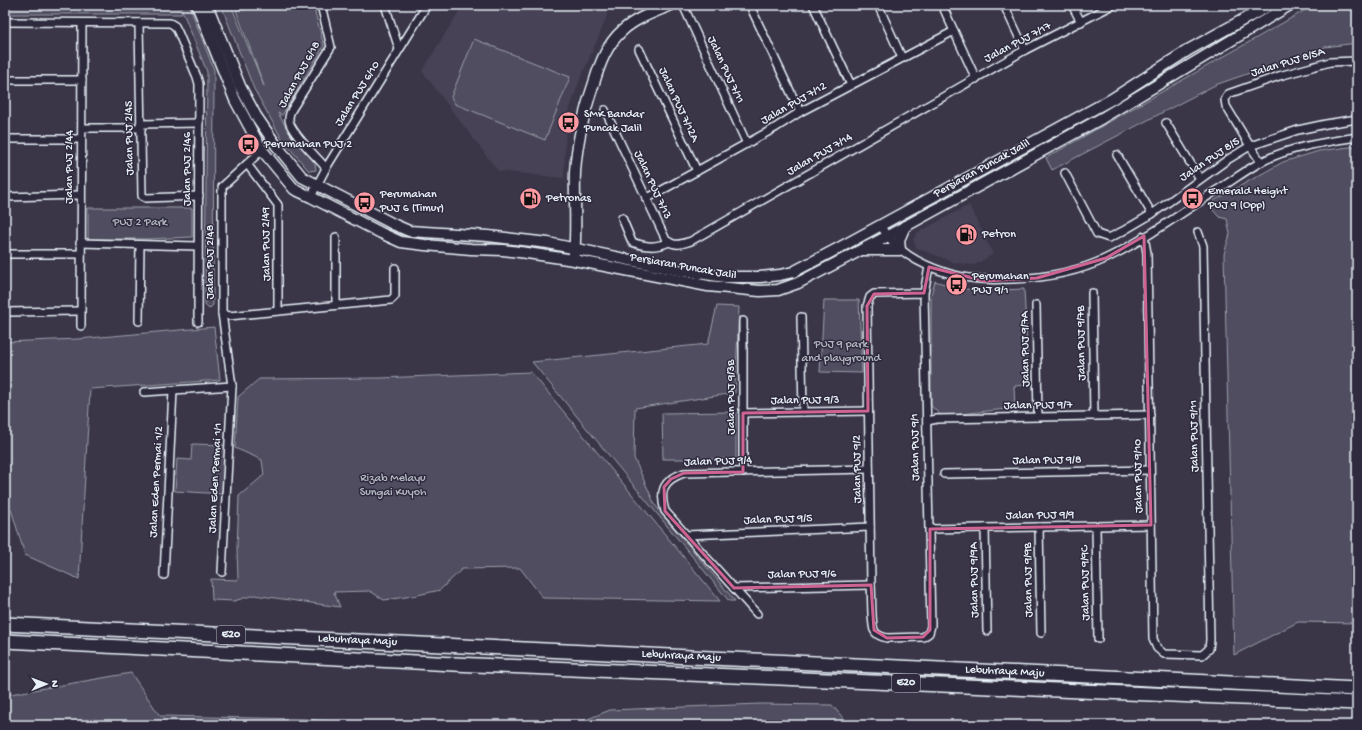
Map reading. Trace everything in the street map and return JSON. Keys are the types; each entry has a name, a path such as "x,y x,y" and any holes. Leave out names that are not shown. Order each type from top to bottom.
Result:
{"highway":[{"name":"Lebuhraya Maju","path":"5,624 1357,689"},
{"name":"Lebuhraya Maju","path":"5,642 1357,703"}],"main road":[{"name":"Persiaran Puncak Jalil","path":"196,5 235,100 262,150 294,189 401,242 471,249 503,250 574,260 708,286 760,291 788,287 861,250 1102,118 1286,6"},
{"name":"Persiaran Puncak Jalil","path":"207,5 240,86 256,116 276,145 302,177 409,231 488,236 556,245 678,270 725,277 760,277 793,272 1112,99 1190,49 1270,5"},
{"path":"574,260 576,228 575,171 578,145 583,119 598,70 609,46 624,29 643,17 671,5"},
{"path":"861,250 900,250 899,240 905,226"},
{"path":"556,245 567,240 576,228"},
{"path":"576,228 581,242 592,252"}],"street":[{"name":"Jalan PUJ 6/18","path":"321,5 331,47 292,109 289,118 292,128 304,144 326,168"},
{"path":"385,5 399,49"},
{"name":"Jalan PUJ 6/10","path":"311,197 326,168 427,5"},
{"name":"Jalan PUJ 7/11","path":"682,5 747,144"},
{"path":"813,5 851,85"},
{"path":"878,5 902,58"},
{"path":"942,5 976,79"},
{"path":"1004,5 1025,50"},
{"path":"1072,5 1081,22"},
{"name":"Jalan PUJ 7/17","path":"976,79 1025,50 1113,5"},
{"path":"752,10 800,112"},
{"path":"5,22 139,22"},
{"name":"Jalan PUJ 2/46","path":"139,22 170,23 175,26 198,80 198,322"},
{"name":"Jalan PUJ 2/45","path":"139,22 142,196 146,198 199,196"},
{"name":"Jalan PUJ 2/44","path":"81,326 80,243 82,23"},
{"name":"Jalan PUJ 7/12","path":"646,199 747,144 800,112 954,31"},
{"name":"Jalan PUJ 7/12A","path":"639,48 696,171"},
{"name":"Jalan PUJ 8/5A","path":"1250,146 1225,103 1228,94 1279,76 1330,62 1357,61"},
{"name":"Jalan PUJ 7/14","path":"622,218 632,242 638,244 660,246 671,243 679,245 691,241 976,79"},
{"path":"5,80 82,80"},
{"name":"Jalan PUJ 7/13","path":"605,110 666,240 671,243"},
{"name":"Jalan PUJ 8/5","path":"1065,173 1097,234 1109,238 1152,214 1200,179 1250,146 1298,130 1357,119"},
{"path":"1166,123 1200,179"},
{"path":"82,128 198,124"},
{"path":"880,225 886,236 900,250 929,267 954,275 985,281 1037,278 1073,270 1106,258 1144,236 1261,162 1292,150 1325,142 1357,137"},
{"path":"5,139 81,139"},
{"path":"1250,146 1261,162"},
{"name":"Jalan PUJ 2/48","path":"262,150 222,188 222,313 229,316 391,300 394,298 395,268"},
{"path":"1117,155 1152,214"},
{"name":"Jalan PUJ 2/49","path":"247,164 278,205 278,311"},
{"path":"5,197 81,195"},
{"name":"Jalan PUJ 9/11","path":"1198,232 1203,246 1210,640"},
{"path":"336,236 336,305"},
{"name":"Jalan PUJ 9/10","path":"1144,236 1147,253 1153,639 1154,644 1160,652 1164,654 1202,655 1208,649 1210,640"},
{"name":"Jalan PUJ 2/48","path":"80,243 197,246"},
{"path":"139,321 140,245"},
{"path":"5,254 80,254"},
{"name":"Jalan PUJ 9/1","path":"929,267 924,293 931,626"},
{"name":"Jalan PUJ 9/2","path":"924,293 879,294 870,297 868,300 871,585 873,626 874,630 879,636 887,638 923,637 929,633 931,626"},
{"name":"Jalan PUJ 9/7B","path":"1092,293 1094,416"},
{"name":"Jalan PUJ 9/7A","path":"1036,305 1038,417"},
{"path":"5,312 80,311"},
{"name":"Jalan Eden Permai 1/1","path":"222,313 232,386 222,572"},
{"path":"801,317 803,412"},
{"name":"Jalan PUJ 9/3B","path":"743,321 743,472"},
{"path":"144,392 232,386"},
{"name":"Jalan Eden Permai 1/2","path":"164,575 173,390"},
{"name":"Jalan PUJ 9/3","path":"743,413 868,411"},
{"name":"Jalan PUJ 9/7","path":"927,421 1150,415"},
{"name":"Jalan PUJ 9/4","path":"757,614 665,511 662,493 667,482 684,473 869,469"},
{"name":"Jalan PUJ 9/8","path":"944,474 1150,470"},
{"name":"Jalan PUJ 9/9","path":"930,529 1151,525"},
{"name":"Jalan PUJ 9/9C","path":"1096,526 1098,639"},
{"name":"Jalan PUJ 9/5","path":"687,536 870,527"},
{"name":"Jalan PUJ 9/9B","path":"1039,527 1042,633"},
{"name":"Jalan PUJ 9/9A","path":"985,528 987,631"},
{"name":"Jalan PUJ 9/6","path":"734,588 871,585"}],"highlighted area":[{"path":"1144,236 1151,525 930,529 930,630 923,637 887,638 874,630 871,585 734,588 665,511 664,487 671,479 684,473 743,472 743,413 868,411 867,306 874,294 924,293 929,267 985,281 1037,278 1106,258"}],"shaded area":[{"path":"463,5 605,5 607,15 604,24 579,82 566,120 564,178 498,171 422,71"},
{"path":"969,205 993,254 975,265 956,263 917,248 913,240 917,233"}],"green space":[{"path":"5,5 178,5 182,14 5,14"},
{"path":"180,5 189,5 214,70 213,305 209,309 205,305 207,72"},
{"path":"221,5 231,5 264,86 236,10 252,5 313,5 324,46 282,115 278,113 290,134 315,163 316,170 309,171 282,139 254,89"},
{"path":"1314,5 1357,5 1357,43 1325,47 1215,85 1052,170 1046,158"},
{"path":"474,39 570,77 545,140 455,104 451,97"},
{"path":"1357,146 1357,623 1298,622 1234,655 1224,254 1230,234 1227,219 1219,217 1212,209 1215,200 1283,162 1319,151"},
{"name":"PUJ 2 Park","path":"88,208 192,208 192,237 88,239"},
{"path":"935,281 957,288 983,291 1024,289 1029,385 1014,386 1015,408 942,416 931,406 931,295"},
{"name":"PUJ 9 park and playground","path":"824,300 859,300 862,373 820,372"},
{"path":"717,306 739,307 735,393 635,408 634,458 655,505 735,601 729,601 532,362 708,344"},
{"path":"214,327 220,380 90,389 79,579 25,555 11,509 5,507 5,342 78,339"},
{"name":"Rizab Melayu Sungai Kuyoh","path":"531,372 720,601 543,598 520,568 462,569 440,590 384,600 370,591 334,592 340,607 254,595 234,601 212,600 211,579 238,580 237,548 239,496 264,475 262,460 235,448 238,397 259,379 381,378"},
{"path":"736,412 736,459 663,459 662,413"},
{"path":"192,444 225,445 222,494 175,491 177,459 191,460"},
{"path":"131,673 160,716 304,719 367,725 5,725 5,695"},
{"path":"760,704 832,705 849,725 573,725 610,710"}],"place":[{"name":"SMK Bandar Puncak Jalil","path":"569,122"},
{"name":"Perumahan PUJ 2","path":"248,145"},
{"name":"Petronas","path":"531,199"},
{"name":"Emerald Height PUJ 9 (Opp)","path":"1192,199"},
{"name":"Perumahan PUJ 6 (Timur)","path":"364,202"},
{"name":"Petron","path":"966,235"},
{"name":"Perumahan PUJ 9/1","path":"957,284"}]}
